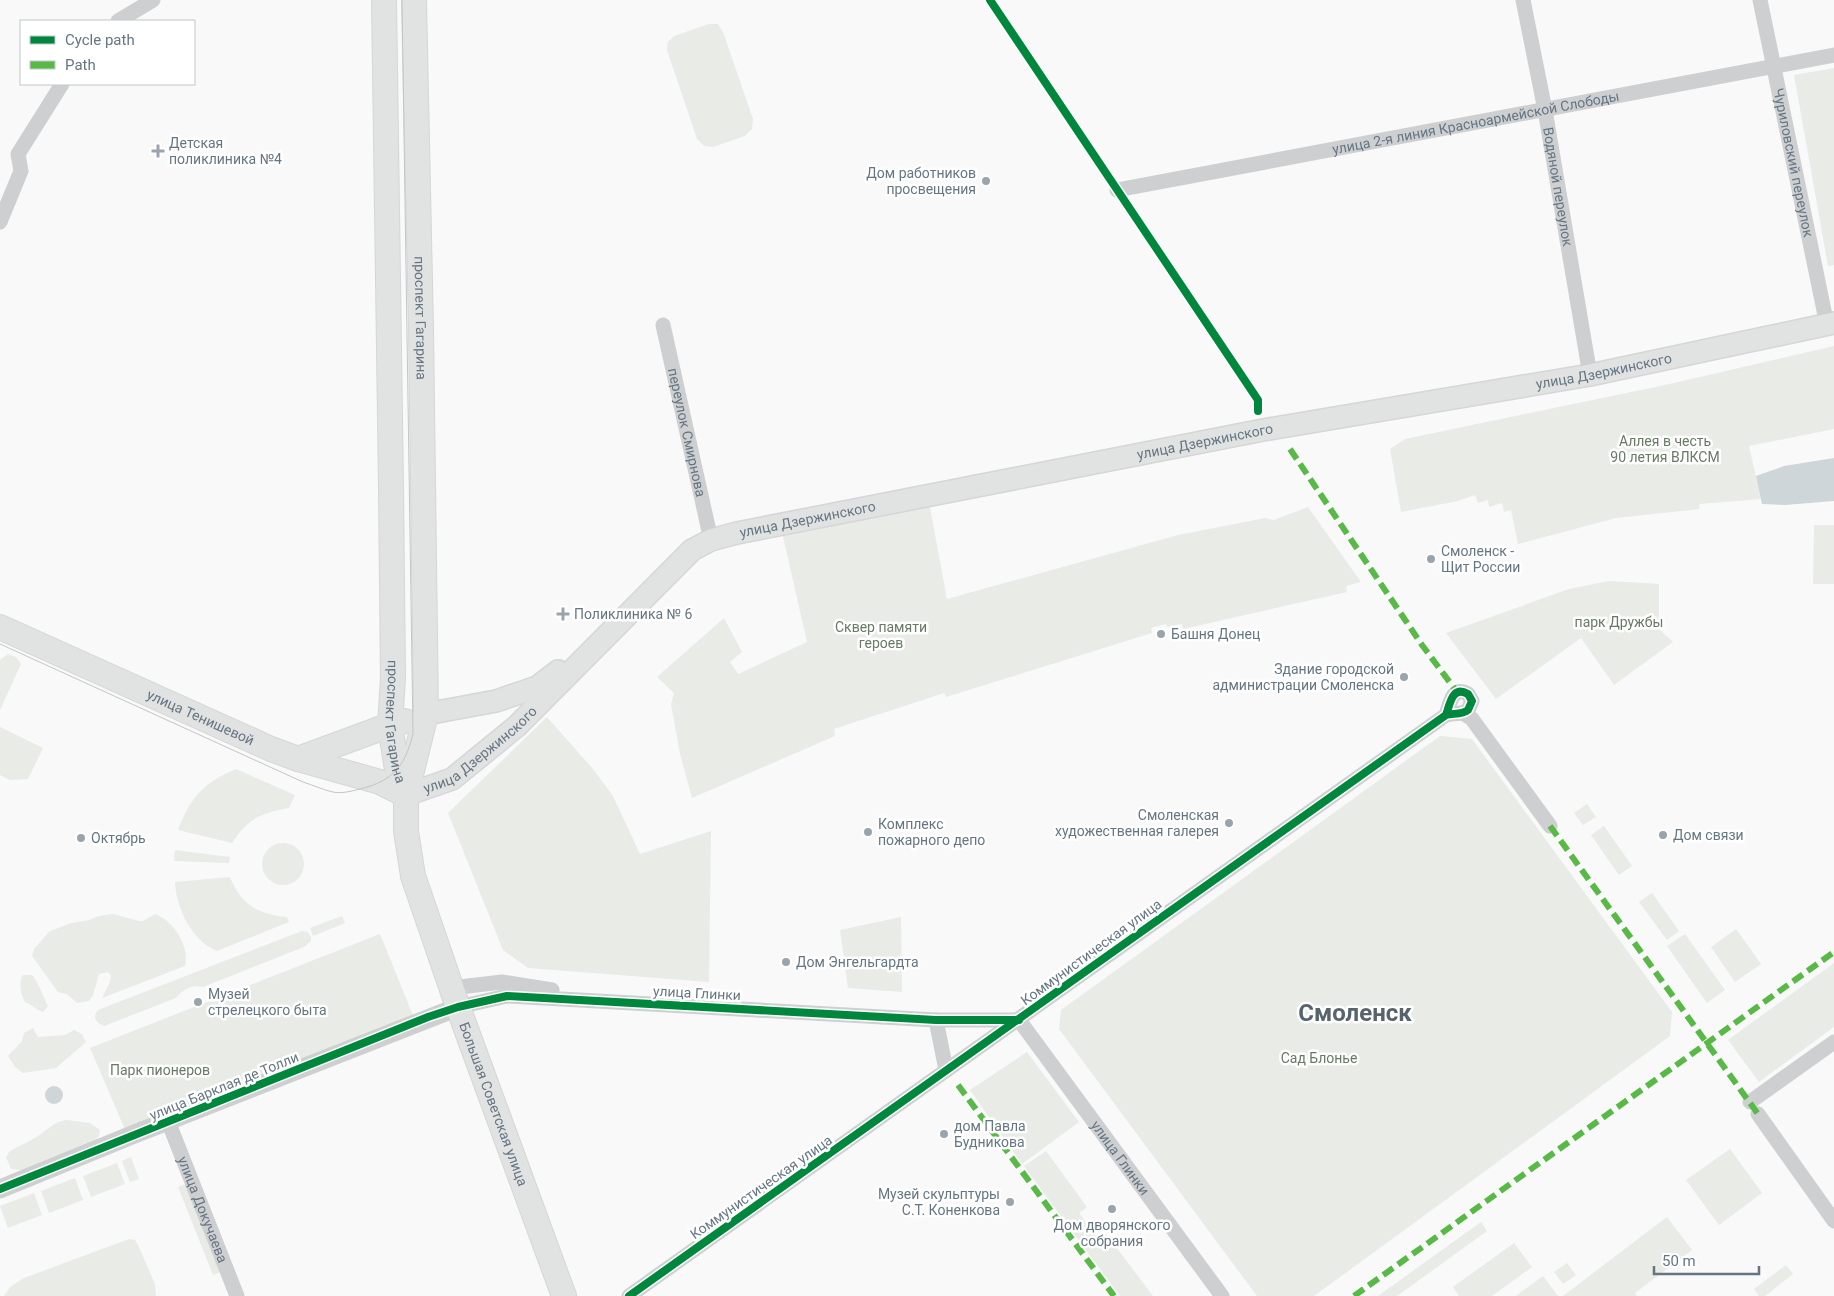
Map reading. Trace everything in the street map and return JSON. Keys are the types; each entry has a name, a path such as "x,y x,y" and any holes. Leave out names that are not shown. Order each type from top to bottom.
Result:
{"main road":[{"name":"проспект Гагарина","path":"384,0 392,488 393,678 390,725 397,770 406,796"},
{"name":"проспект Гагарина","path":"406,796 426,714 421,319 414,0"},
{"name":"улица Дзержинского","path":"406,796 452,780 517,726 692,550 711,540 737,533 1263,430 1590,375 1830,324"},
{"name":"улица Тенишевой","path":"0,627 256,743 298,759 380,782 406,796"},
{"name":"улица Дзержинского","path":"298,759 390,725 426,714 464,709 496,701 537,686 611,632"},
{"name":"Большая Советская улица","path":"406,796 406,831 414,876 454,998 564,1296"}],"street":[{"path":"120,20 153,0"},
{"name":"Водяной переулок","path":"1523,0 1545,110 1590,375"},
{"name":"Чуриловский переулок","path":"1760,0 1830,324"},
{"name":"улица 2-я линия Красноармейской Слободы","path":"1117,190 1834,55"},
{"path":"0,222 21,171 18,154 61,85"},
{"name":"переулок Смирнова","path":"663,325 711,540"},
{"path":"1446,715 1451,697 1457,692 1468,694 1472,701 1468,713"},
{"path":"1446,715 1456,712 1468,713 1550,826"},
{"name":"Коммунистическая улица","path":"629,1296 1446,715"},
{"name":"улица Глинки","path":"454,998 507,996 936,1020 1018,1020 1222,1296"},
{"name":"улица Барклая де Толли","path":"0,1189 168,1121 454,998"},
{"path":"936,1020 946,1070"},
{"path":"960,1020 972,1023 978,1034 977,1047 960,1058 948,1054 939,1041 944,1026 960,1020"},
{"path":"1834,1042 1754,1108 1834,1221"},
{"name":"улица Докучаева","path":"168,1121 238,1296"}],"green space":[{"path":"709,24 718,24 723,32 753,119 752,129 745,136 713,147 704,146 697,139 667,50 668,42 674,36"},
{"path":"1834,68 1834,265 1828,266 1794,75"},
{"name":"Аллея в честь 90 летия ВЛКСМ","path":"1834,346 1834,429 1749,446 1761,499 1699,504 1700,509 1616,518 1518,544 1511,510 1504,512 1502,503 1489,507 1488,500 1478,503 1475,495 1458,501 1401,512 1390,449 1405,439 1665,385"},
{"name":"Сквер памяти героев","path":"929,502 947,599 1178,535 1265,518 1274,520 1308,507 1361,582 1346,586 1347,592 1183,629 1182,624 1167,627 1166,624 1151,628 1152,633 946,697 944,693 834,729 835,736 692,798 680,754 671,704 674,693 657,677 724,618 742,652 730,662 738,674 807,642 782,532"},
{"path":"1814,525 1834,525 1834,584 1813,584"},
{"name":"парк Дружбы","path":"1609,581 1659,584 1659,629 1673,642 1614,685 1581,638 1496,699 1446,633 1569,589"},
{"path":"8,654 16,657 21,664 0,710 0,660"},
{"path":"547,717 593,769 613,796 640,854 711,831 709,982 528,968 503,950 448,813"},
{"path":"0,727 43,748 28,779 10,780 0,775"},
{"name":"Сад Блонье","path":"1440,736 1472,739 1672,1012 1670,1036 1314,1296 1257,1296 1059,1029 1061,1010"},
{"path":"236,769 295,795 289,808 256,818 244,828 232,843 178,830 193,800 200,792 215,780"},
{"path":"1587,804 1596,817 1583,825 1574,813"},
{"path":"1604,826 1632,866 1619,875 1591,835"},
{"path":"287,843 295,846 301,852 304,864 301,876 295,882 279,885 271,882 265,876 262,860 265,852 271,846"},
{"path":"175,850 230,857 229,863 174,861"},
{"path":"230,877 245,901 259,911 287,917 289,922 217,951 200,940 193,932 178,902 175,882"},
{"path":"1652,893 1679,931 1667,940 1639,902"},
{"path":"113,914 139,921 143,921 155,914 162,917 174,929 183,943 186,959 185,966 102,998 111,976 108,972 99,974 93,995 89,1001 77,1003 67,994 58,992 32,956 34,949 50,931 72,923"},
{"path":"342,916 345,923 313,936 310,928"},
{"path":"901,917 902,992 848,988 840,930"},
{"path":"1736,929 1761,964 1735,982 1711,947"},
{"path":"302,931 308,932 311,937 311,941 304,947 203,987 195,986 188,988 176,998 104,1026 96,1020 95,1015 98,1010"},
{"name":"Парк пионеров","path":"380,934 414,1018 126,1132 90,1048"},
{"path":"1685,934 1725,990 1707,1003 1667,946"},
{"path":"1834,963 1834,1027 1759,1082 1728,1040"},
{"path":"23,975 32,975 37,982 48,1006 43,1012 25,1002 21,988 21,978"},
{"path":"33,1028 38,1037 65,1035 74,1030 82,1034 86,1042 56,1068 23,1073 15,1067 8,1056 22,1041 24,1033"},
{"path":"1027,1052 1079,1122 1022,1164 970,1090"},
{"path":"66,1120 90,1123 100,1130 99,1136 94,1141 25,1170 11,1169 6,1157 9,1152 35,1138 55,1124"},
{"path":"1730,1149 1762,1193 1719,1225 1686,1180"},
{"path":"1046,1151 1087,1207 1079,1213 1098,1239 1106,1234 1153,1296 1120,1296 1024,1166"},
{"path":"131,1157 139,1179 130,1182 122,1161"},
{"path":"117,1163 125,1184 91,1197 83,1176"},
{"path":"75,1178 83,1200 49,1213 41,1191"},
{"path":"189,1183 224,1271 213,1275 178,1187"},
{"path":"34,1193 42,1215 8,1228 0,1206"},
{"path":"1667,1217 1692,1250 1635,1293 1637,1296 1563,1296"},
{"path":"1481,1222 1487,1231 1397,1296 1378,1296"},
{"path":"129,1239 135,1240 138,1245 155,1284 156,1296 4,1296 10,1287 24,1278"},
{"path":"1514,1243 1532,1267 1492,1296 1459,1296 1453,1287"},
{"path":"1567,1263 1576,1275 1563,1284 1554,1272"},
{"path":"1786,1265 1793,1274 1765,1296 1759,1296 1754,1289"},
{"path":"1543,1276 1558,1296 1516,1296"}],"shaded area":[{"path":"1834,458 1834,501 1785,505 1762,504 1756,476 1784,466"},
{"path":"54,1086 60,1089 63,1095 60,1101 54,1104 48,1101 45,1095 48,1089"}],"tram line":[{"path":"0,644 303,782 336,793 354,791 381,782 396,770 406,755 413,734 402,0"}],"marked path":[{"path":"1290,449 1422,645 1457,692"},
{"path":"1550,826 1758,1114"},
{"path":"1354,1296 1834,952"},
{"path":"958,1085 1114,1296"}],"cycle path":[{"path":"990,0 1258,400 1258,411"},
{"path":"629,1296 1446,715 1466,712 1472,701 1468,694 1463,692 1455,694 1450,701 1446,715"},
{"path":"0,1189 428,1017 458,1007 507,996 936,1020 1019,1020"}],"place":[{"name":"Детская поликлиника №4","path":"158,151"},
{"name":"Дом работников просвещения","path":"986,181"},
{"name":"Смоленск - Щит России","path":"1431,559"},
{"name":"Поликлиника № 6","path":"563,614"},
{"name":"Башня Донец","path":"1161,634"},
{"name":"Здание городской администрации Смоленска","path":"1404,677"},
{"name":"Смоленская художественная галерея","path":"1229,823"},
{"name":"Комплекс пожарного депо","path":"868,832"},
{"name":"Дом связи","path":"1663,835"},
{"name":"Октябрь","path":"81,838"},
{"name":"Дом Энгельгардта","path":"786,962"},
{"name":"Музей стрелецкого быта","path":"198,1002"},
{"name":"дом Павла Будникова","path":"944,1134"},
{"name":"Музей скульптуры С.Т. Коненкова","path":"1010,1202"},
{"name":"Дом дворянского собрания","path":"1112,1209"}],"district":[{"name":"Смоленск","path":"1355,1013"}]}
